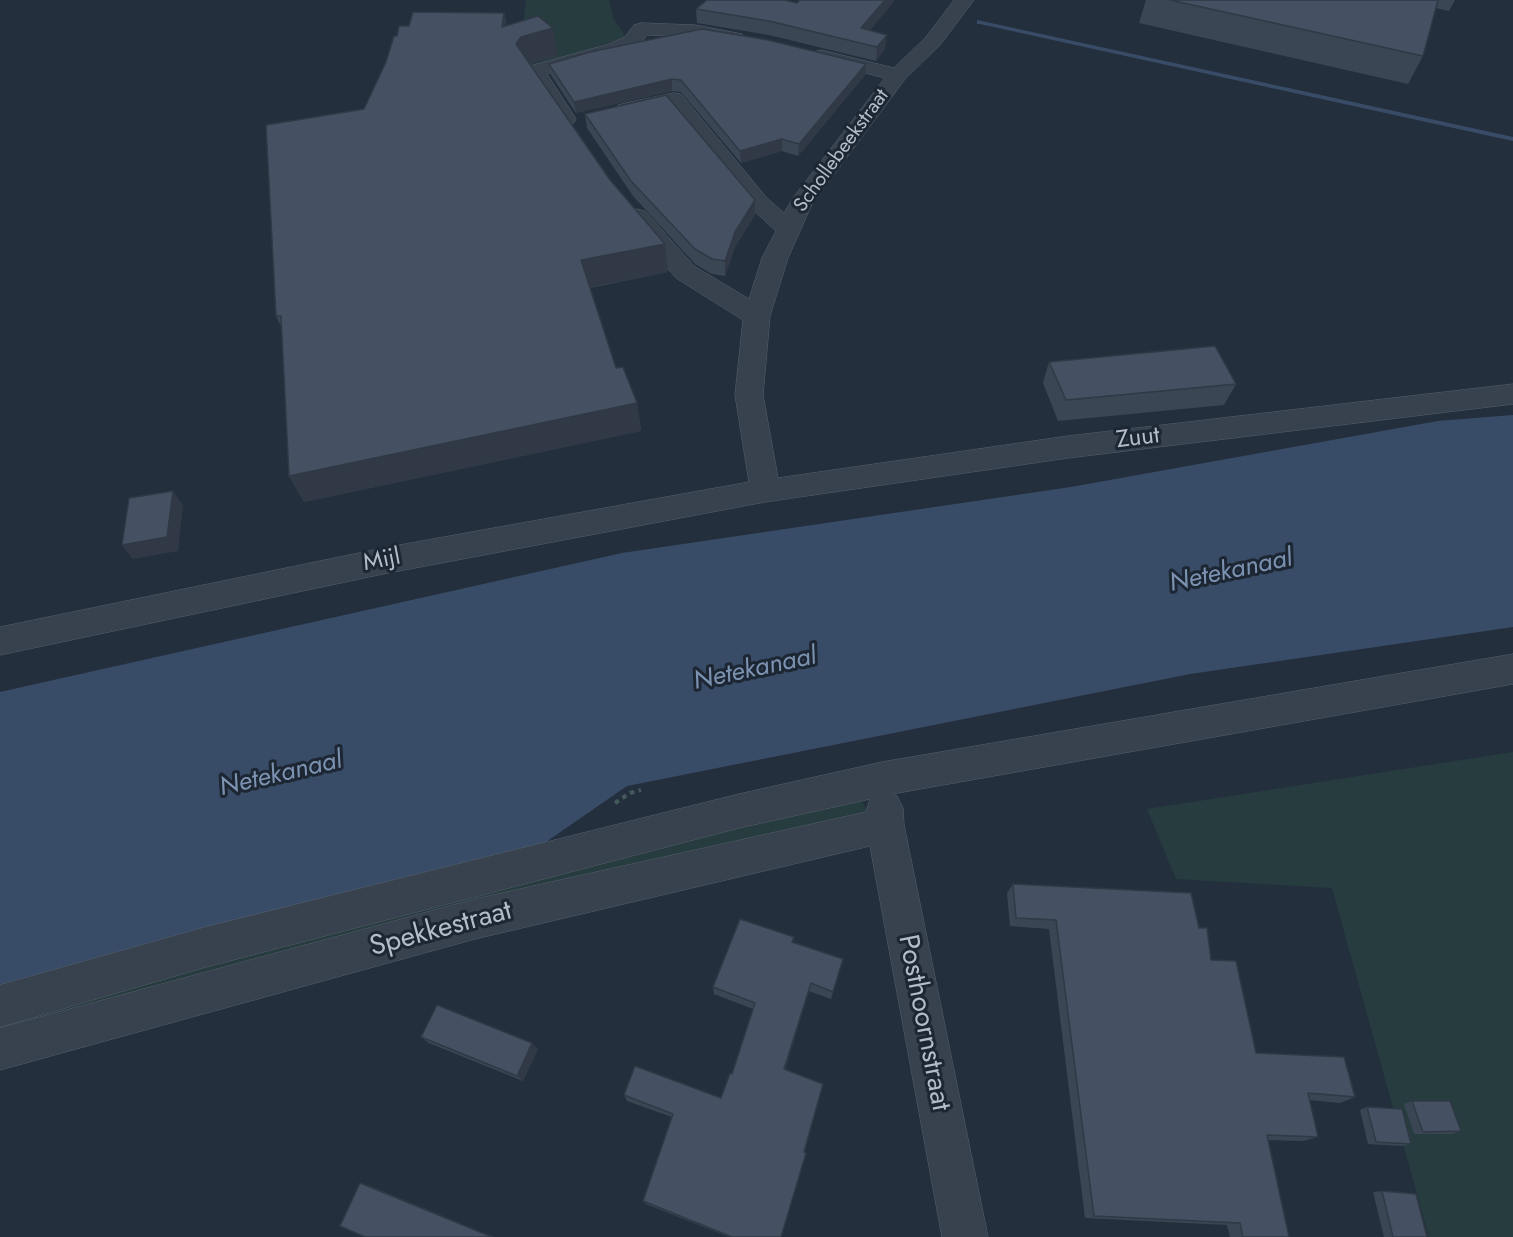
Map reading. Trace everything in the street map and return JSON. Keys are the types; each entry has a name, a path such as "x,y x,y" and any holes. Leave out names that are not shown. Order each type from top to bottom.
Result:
{"street":[{"name":"Schollebeekstraat","path":"765,491 749,395 757,316 775,258 801,203 898,75 933,41 964,0"},
{"name":"Schollebeekstraat","path":"757,42 695,31 641,29 632,42 534,71 585,123 673,99 758,202 788,228"},
{"name":"Schollebeekstraat","path":"802,52 898,75"},
{"path":"623,202 685,272 757,316"},
{"name":"Zuut","path":"765,491 1068,447 1513,394"},
{"name":"Mijl","path":"0,641 383,561 765,491"},
{"path":"0,1006 206,947 739,811 882,779 1513,669"},
{"name":"Spekkestraat","path":"0,1049 475,919 884,816"},
{"name":"Posthoornstraat","path":"884,816 965,1237"}],"green space":[{"path":"526,0 609,0 614,20 626,37 528,70 521,44"},
{"path":"1513,752 1513,1237 1429,1237 1332,888 1176,879 1147,809"},
{"path":"859,795 869,815 0,1041 0,1023 394,915"}],"water":[{"name":"Netekanaal","path":"1513,415 1513,627 1190,674 627,786 543,844 0,985 0,692 622,553 1071,487 1438,421"}],"building":[{"path":"707,0 784,0 797,3 800,0 885,0 861,28 887,35 877,47 769,21 696,9"},
{"path":"1170,0 1438,0 1423,56"},
{"path":"413,12 504,13 502,27 538,16 553,28 521,37 516,44 610,180 665,244 581,260 616,368 623,367 637,403 289,476 281,316 276,316 266,125 364,109 386,62 394,36 397,36 399,26 409,26"},
{"path":"702,29 768,40 866,64 799,144 782,139 740,151 681,80 672,79 574,102 549,64 590,52"},
{"path":"666,95 755,200 735,232 725,261 712,259 695,249 631,181 585,114"},
{"path":"1215,346 1236,384 1066,400 1049,362"},
{"path":"173,491 167,537 122,545 129,498"},
{"path":"1013,884 1191,893 1199,928 1207,928 1211,960 1236,961 1256,1053 1344,1057 1355,1097 1308,1093 1318,1137 1267,1135 1289,1237 1243,1237 1240,1223 1094,1216 1056,920 1016,918"},
{"path":"740,919 794,937 792,942 843,959 833,992 811,983 784,1069 823,1084 804,1152 806,1153 781,1237 732,1237 643,1201 673,1114 624,1095 635,1066 721,1098 730,1073 732,1074 755,1003 713,987"},
{"path":"437,1005 532,1043 517,1076 421,1037"},
{"path":"1412,1101 1450,1101 1461,1131 1423,1132"},
{"path":"1367,1107 1402,1109 1411,1144 1376,1142"},
{"path":"360,1183 492,1237 365,1237 340,1226"},
{"path":"1382,1191 1416,1194 1427,1237 1393,1237"}],"waterway":[{"path":"980,22 1513,139"}]}
